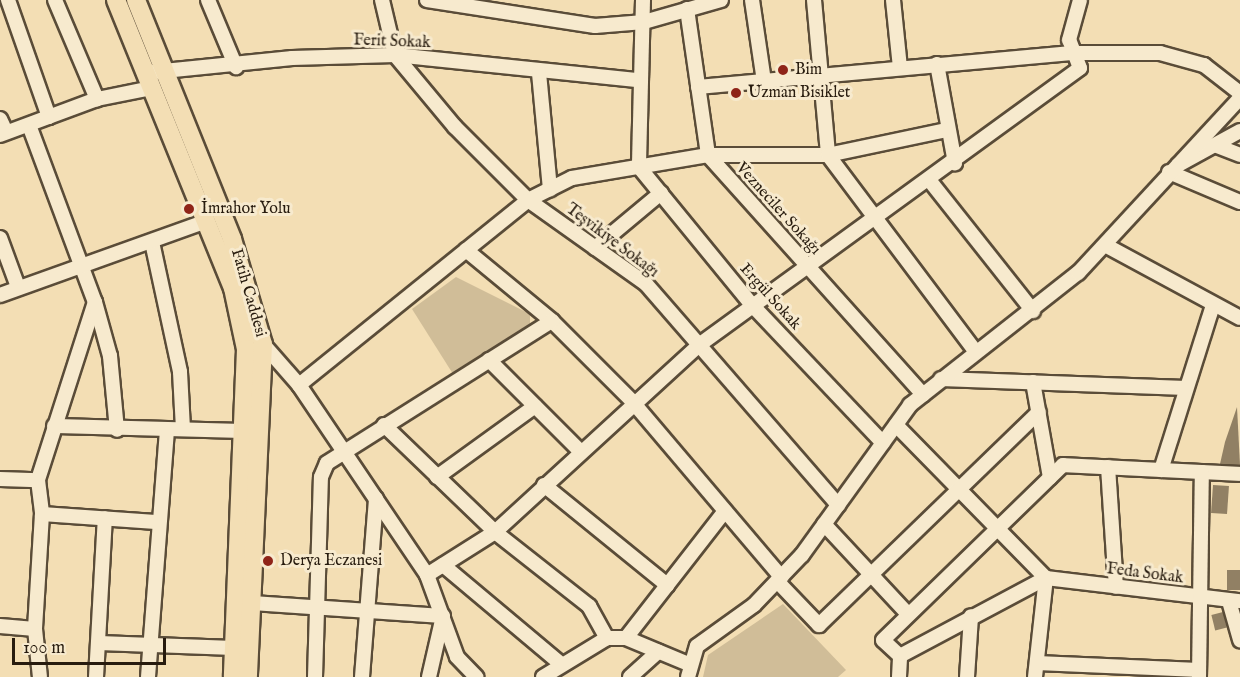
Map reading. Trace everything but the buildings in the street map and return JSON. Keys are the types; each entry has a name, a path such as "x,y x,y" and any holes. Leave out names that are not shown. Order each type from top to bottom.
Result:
{"main road":[{"path":"116,0 147,81 186,149 207,221 241,318 245,431 233,677"},
{"name":"Fatih Caddesi","path":"136,0 163,74 186,149 248,282 263,344 248,677"}],"street":[{"path":"8,0 49,117"},
{"path":"56,0 97,99"},
{"path":"208,0 236,67"},
{"name":"Teşvikiye Sokağı","path":"382,0 395,55 455,127 528,200 646,284 838,505"},
{"path":"427,0 595,26 644,22 721,0"},
{"path":"639,167 639,80 644,22 643,0"},
{"path":"752,0 764,81"},
{"path":"814,0 818,75 828,155 976,352"},
{"path":"893,0 900,68"},
{"path":"427,575 495,532 632,401 699,345 807,265 955,163 1080,68 1069,40 1080,0"},
{"path":"687,9 708,155"},
{"path":"698,87 1074,53 1160,53 1204,65 1240,93"},
{"name":"Ferit Sokak","path":"3,134 163,74 236,67 292,58 395,55 539,73 639,80"},
{"path":"937,64 947,130 955,163"},
{"path":"539,73 550,189"},
{"path":"543,677 607,638 626,638 658,652 689,671 697,646 754,605 779,579 824,524 896,425 922,395 1033,311 1105,245 1240,98"},
{"path":"0,118 3,134"},
{"path":"29,125 95,302 110,356 117,430"},
{"path":"299,385 528,200 572,178 708,155 828,155 947,130"},
{"path":"1173,169 1240,131"},
{"path":"1217,146 1240,155"},
{"name":"Vezneciler Sokağı","path":"708,155 922,395"},
{"name":"Ergül Sokak","path":"639,167 752,305 883,443"},
{"path":"1173,169 1240,202"},
{"path":"930,181 1033,311"},
{"path":"595,248 661,193"},
{"path":"0,295 207,221"},
{"path":"0,238 18,287"},
{"path":"152,242 180,372 183,429"},
{"path":"1105,245 1240,318"},
{"path":"466,250 552,321 632,401 819,625 873,578 956,490 1039,412"},
{"path":"40,677 35,629 42,514 38,480 95,302"},
{"path":"1161,470 1213,305"},
{"path":"315,677 321,477 327,463 552,321"},
{"path":"263,344 299,385 427,575 457,657 476,677"},
{"path":"489,360 579,452"},
{"path":"941,379 1186,388"},
{"path":"1033,382 1050,477"},
{"path":"437,477 535,406"},
{"path":"384,425 495,532 589,606 607,638"},
{"path":"896,425 992,529 1046,578"},
{"path":"54,426 117,430 245,431"},
{"path":"148,677 156,522 167,431"},
{"path":"899,677 900,656 883,640 992,529 1063,465 1240,474"},
{"path":"1108,467 1116,587"},
{"path":"1046,578 1036,670 1199,674 1204,597 1202,472"},
{"path":"0,479 38,480"},
{"path":"544,485 667,585"},
{"path":"362,677 376,499"},
{"path":"626,638 725,511"},
{"path":"42,514 156,522"},
{"path":"96,677 105,518"},
{"path":"824,524 908,614"},
{"path":"443,565 562,666"},
{"path":"900,656 971,615 1046,578"},
{"name":"Feda Sokak","path":"1046,578 1234,601"},
{"path":"1234,601 1240,639"},
{"path":"252,603 317,604 442,616"},
{"path":"967,677 971,615"},
{"path":"429,677 442,616"},
{"path":"0,626 35,629"},
{"path":"99,643 234,648"},
{"path":"630,677 658,652"}],"shaded area":[{"path":"456,277 530,314 530,326 453,374 412,309"},
{"path":"783,604 846,670 838,677 703,677 708,655"}],"place":[{"name":"Bim","path":"783,70"},
{"name":"Uzman Bisiklet","path":"736,93"},
{"name":"İmrahor Yolu","path":"189,209"},
{"name":"Derya Eczanesi","path":"268,561"}]}
